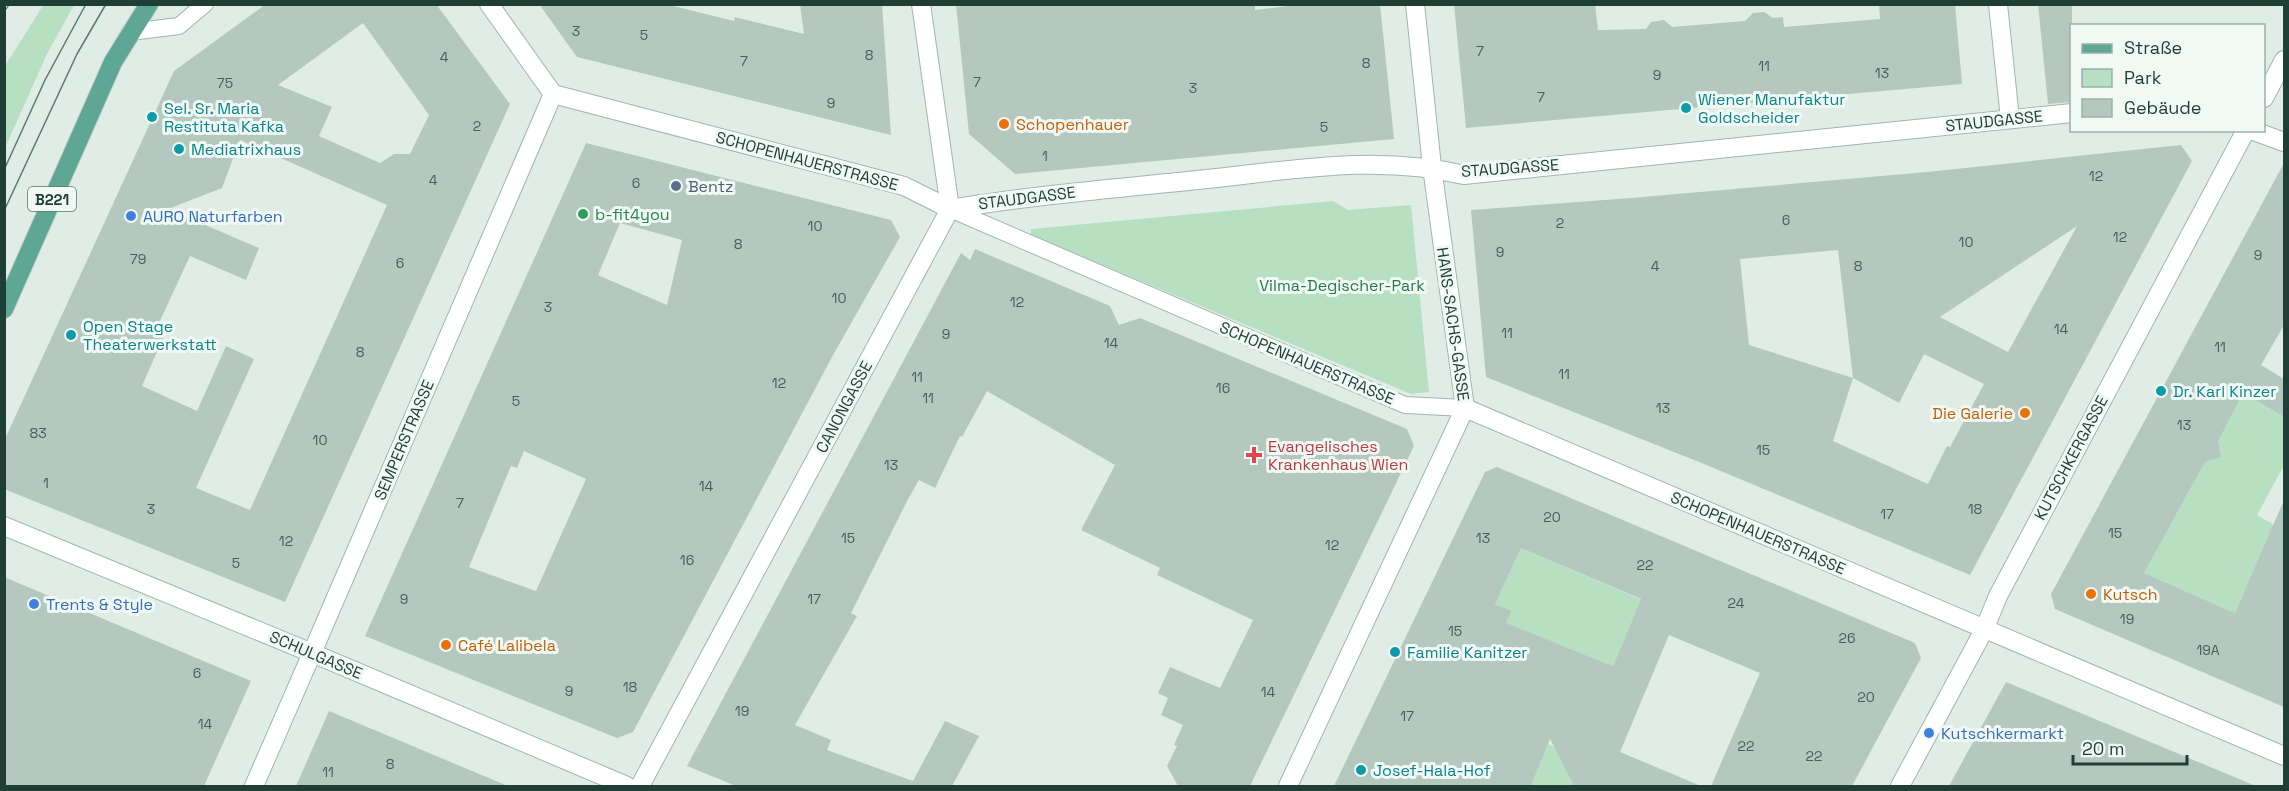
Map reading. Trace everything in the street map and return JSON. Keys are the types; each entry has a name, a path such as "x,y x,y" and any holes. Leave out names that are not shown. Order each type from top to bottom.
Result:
{"main road":[{"name":"B221","path":"4,309 99,90 130,32 149,4"}],"street":[{"path":"489,4 553,94"},
{"path":"921,4 950,209"},
{"name":"HANS-SACHS-GASSE","path":"1287,786 1465,408 1432,167 1415,4"},
{"path":"1998,4 2010,119"},
{"path":"2265,96 2284,60"},
{"name":"SCHOPENHAUERSTRASSE","path":"553,94 904,186 950,209"},
{"name":"SEMPERSTRASSE","path":"254,786 553,94"},
{"name":"STAUDGASSE","path":"950,209 1011,199 1354,164 1432,167 1464,175 2070,114"},
{"name":"KUTSCHKERGASSE","path":"1900,786 1984,630 1998,596 2245,132"},
{"path":"2256,132 2284,142"},
{"name":"CANONGASSE","path":"640,786 950,209"},
{"name":"SCHOPENHAUERSTRASSE","path":"1465,408 2284,756"},
{"name":"SCHULGASSE","path":"4,526 627,786"}],"lane":[{"path":"130,32 178,26 205,4"},
{"name":"SCHOPENHAUERSTRASSE","path":"950,209 1405,405 1465,408"}],"green space":[{"path":"44,4 74,5 47,54 5,148 5,66"},
{"name":"Vilma-Degischer-Park","path":"1333,201 1348,210 1411,205 1429,392 1411,394 1031,235 1031,229"},
{"path":"2235,389 2284,417 2284,465 2257,515 2274,525 2235,613 2144,573 2194,482 2197,459 2205,462 2215,459 2219,450 2218,441"},
{"path":"1521,548 1677,615 1633,618 1613,666 1556,643 1524,711 1475,687 1512,611 1495,604"},
{"path":"1548,744 1578,757 1570,779 1574,786 1531,786"}],"building":[{"path":"266,4 436,4 510,104 285,602 4,489 4,441 174,71","holes":["363,23 429,115 410,154 394,154 380,163 319,136 332,107 278,85","240,140 387,205 250,510 196,488 254,359 226,346 197,411 142,386 167,329 158,325 190,256 246,280 259,248 168,209 222,188"]},
{"path":"539,4 665,4 734,21 735,17 804,34 800,4 882,4 891,135 577,57"},
{"path":"956,4 1255,4 1255,10 1304,4 1380,4 1394,139 1015,174 969,134"},
{"path":"1454,4 1595,4 1598,30 1646,29 1651,22 1664,20 1672,27 1745,21 1753,13 1764,12 1773,18 1783,17 1784,27 1880,19 1879,4 1955,4 1962,84 1466,128"},
{"path":"2038,4 2072,4 2070,102 2048,104"},
{"path":"586,143 891,220 900,237 832,357 633,732 617,738 365,636","holes":["620,223 682,240 667,305 598,275","524,451 586,479 536,591 469,567 511,466 517,468"]},
{"path":"2181,145 2192,161 1970,575 1699,462 1486,377 1471,210 1927,172","holes":["2077,226 2008,352 1940,317","1838,250 1853,378 1749,345 1740,259","1924,354 1984,384 1950,447 1947,446 1928,484 1833,441 1853,378 1899,403"]},
{"path":"2284,163 2284,325 2261,365 2284,379 2284,417 2243,393 2218,441 2221,457 2205,462 2144,573 2235,613 2284,500 2284,707 2055,609 2051,594"},
{"name":"Evangelisches Krankenhaus Wien","path":"975,249 1110,306 1119,325 1140,318 1407,429 1414,446 1250,786 1178,786 1167,766 1177,746 1174,745 1183,725 1161,715 1168,698 1158,693 1170,667 1220,688 1253,620 1157,575 1160,568 1081,530 1115,465 987,391 962,437 960,436 935,488 919,480 851,613 857,616 795,725 831,740 827,750 913,781 945,721 979,736 952,786 736,786 687,766 961,253 970,260"},
{"path":"1497,467 1915,643 1921,658 1852,786 1711,786 1760,673 1669,635 1620,752 1701,786 1574,786 1550,739 1531,786 1334,786 1485,472","holes":["1521,548 1641,599 1613,666 1506,623 1512,611 1495,604"]},
{"path":"4,577 251,681 204,786 4,786"},
{"path":"2006,682 2256,786 1949,786"},
{"path":"329,711 508,786 296,786"}],"tram line":[{"path":"4,170 45,80 86,4"},
{"path":"4,211 77,54 106,4"}],"place":[{"name":"Wiener Manufaktur Goldscheider","path":"1686,108"},
{"name":"Sel. Sr. Maria Restituta Kafka","path":"152,117"},
{"name":"Schopenhauer","path":"1004,124"},
{"name":"Mediatrixhaus","path":"179,149"},
{"name":"Bentz","path":"676,186"},
{"name":"b-fit4you","path":"583,214"},
{"name":"AURO Naturfarben","path":"131,216"},
{"name":"Open Stage Theaterwerkstatt","path":"71,335"},
{"name":"Dr. Karl Kinzer","path":"2161,391"},
{"name":"Die Galerie","path":"2025,413"},
{"name":"Evangelisches Krankenhaus Wien","path":"1254,455"},
{"name":"Kutsch","path":"2091,594"},
{"name":"Trents & Style","path":"34,604"},
{"name":"Café Lalibela","path":"446,645"},
{"name":"Familie Kanitzer","path":"1395,652"},
{"name":"Kutschkermarkt","path":"1929,733"},
{"name":"Josef-Hala-Hof","path":"1361,770"}]}
